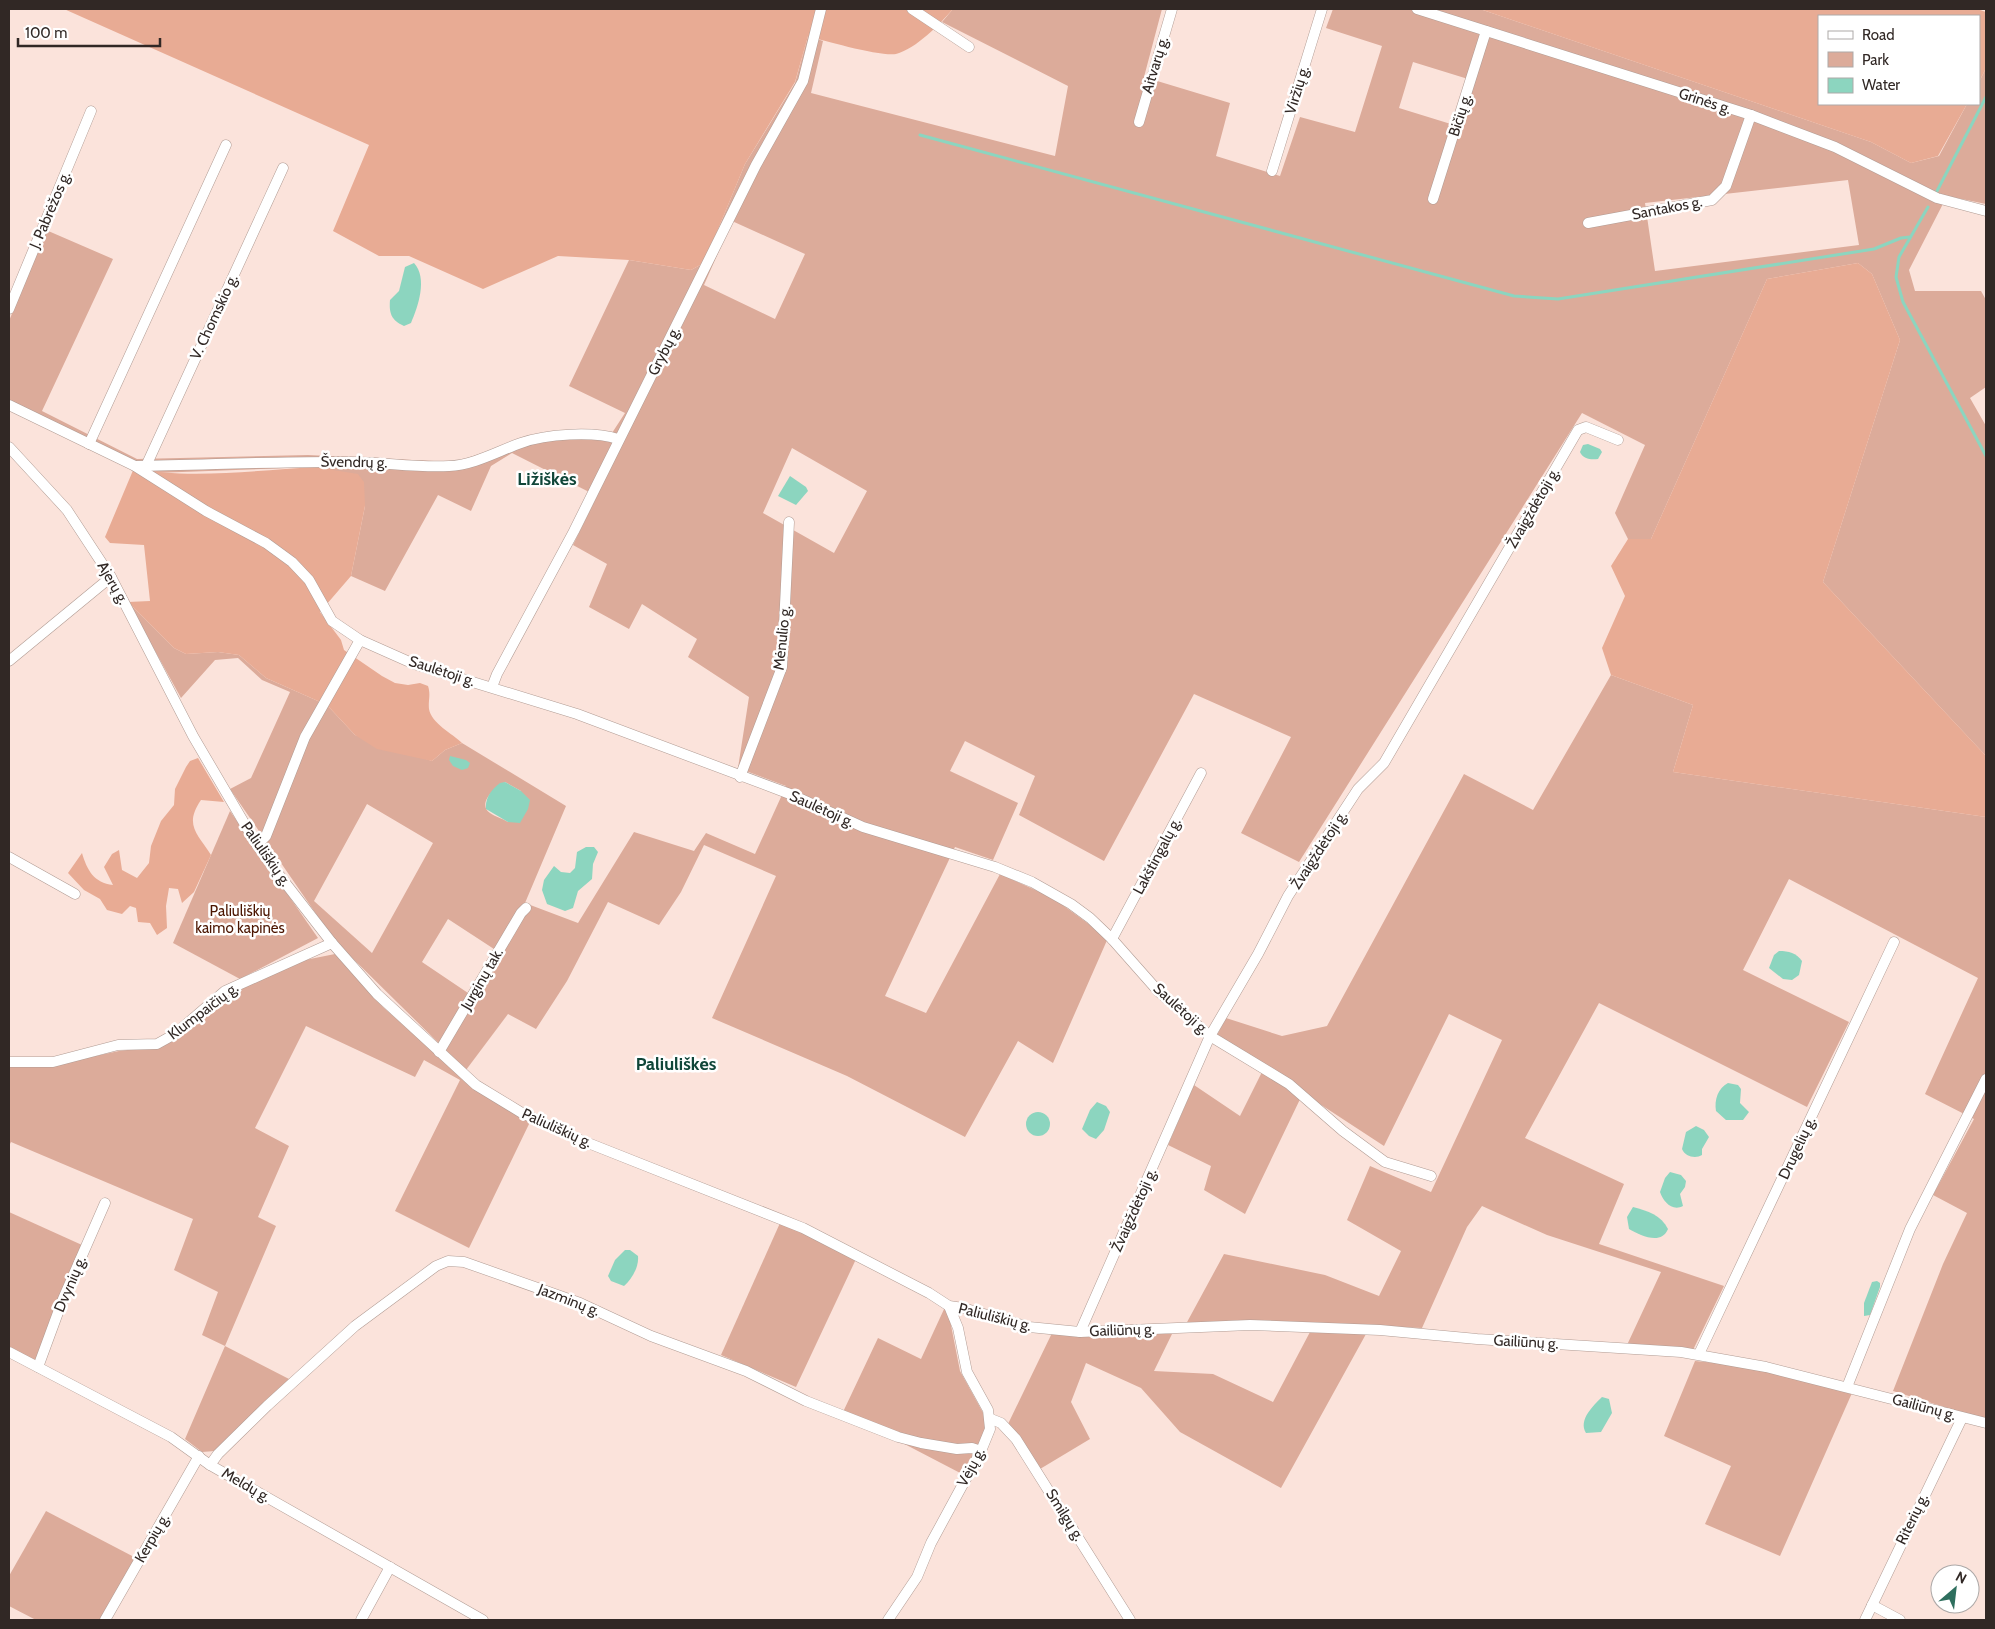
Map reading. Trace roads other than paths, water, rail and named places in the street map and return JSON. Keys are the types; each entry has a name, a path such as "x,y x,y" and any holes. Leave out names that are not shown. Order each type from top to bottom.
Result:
{"street":[{"name":"Grybų g.","path":"492,687 497,674 574,531 618,439 703,275 756,165 802,81 821,9"},
{"path":"912,9 969,47"},
{"name":"Aitvarų g.","path":"1138,122 1172,9"},
{"name":"Viržių g.","path":"1272,171 1322,9"},
{"name":"Grinės g.","path":"1416,9 1751,115 1835,147 1937,198 1986,210"},
{"name":"Bičių g.","path":"1433,199 1486,31"},
{"name":"J. Pabrėžos g.","path":"9,309 91,111"},
{"name":"Santakos g.","path":"1588,223 1712,200 1726,186 1751,115"},
{"path":"89,444 226,144"},
{"name":"V. Chomskio g.","path":"146,466 283,168"},
{"name":"Švendrų g.","path":"9,405 134,466 320,462 450,466 472,462 526,442 546,437 608,436 618,439"},
{"name":"Žvaigždėtoji g.","path":"1080,1332 1210,1036 1258,954 1288,896 1358,789 1384,763 1578,430 1586,428 1618,440"},
{"name":"Ajerų g.","path":"9,447 67,510 111,577 193,736"},
{"name":"Saulėtoji g.","path":"134,466 206,511 266,543 292,562 309,580 332,621 360,640 414,664 577,714 740,777 790,794 863,827 995,867 1032,882 1071,904 1090,918 1112,939 1158,991 1210,1036 1289,1084 1343,1131 1385,1162 1431,1176"},
{"name":"Mėnulio g.","path":"740,777 782,667 789,522"},
{"path":"9,662 111,577"},
{"path":"257,845 266,836 305,737 360,640"},
{"name":"Paliuliškių g.","path":"193,736 257,845 332,943 377,994 476,1085 522,1113 578,1139 803,1228 929,1293 949,1306 963,1308 1029,1327 1057,1330"},
{"name":"Lakštingalų g.","path":"1112,939 1201,773"},
{"path":"9,856 75,894"},
{"name":"Jurginų tak.","path":"439,1052 520,913 526,908"},
{"name":"Drugelių g.","path":"1700,1354 1894,942"},
{"name":"Klumpaičių g.","path":"9,1062 54,1062 118,1045 157,1044 174,1034 225,991 332,943"},
{"path":"1847,1387 1910,1229 1986,1079"},
{"name":"Dvynių g.","path":"38,1367 63,1299 105,1203"},
{"name":"Jazminų g.","path":"210,1464 267,1406 355,1326 436,1266 448,1261 464,1262 580,1303 651,1336 746,1371 806,1401 898,1437 921,1443 957,1449 972,1448 981,1451"},
{"path":"949,1306 958,1328 967,1372 991,1418"},
{"name":"Gailiūnų g.","path":"1057,1330 1080,1332 1250,1325 1380,1330 1477,1339 1700,1354 1766,1367 1986,1423"},
{"name":"Meldų g.","path":"9,1352 171,1437 210,1464 483,1620"},
{"name":"Vėjų g.","path":"888,1620 917,1577 934,1535 981,1451 990,1430 991,1418"},
{"name":"Smilgų g.","path":"991,1418 1001,1423 1016,1438 1130,1620"},
{"name":"Riterių g.","path":"1865,1620 1962,1418"},
{"name":"Kerpių g.","path":"105,1620 199,1456"},
{"path":"361,1620 390,1567"},
{"path":"1872,1605 1900,1620"}],"water":[{"path":"414,263 420,276 420,293 411,323 404,326 392,316 390,300 399,291 405,267"},
{"path":"1588,444 1600,449 1602,452 1598,459 1588,458 1581,454 1583,445"},
{"path":"790,476 806,487 808,491 796,505 778,496"},
{"path":"450,756 466,760 470,763 468,768 462,770 453,766 449,760"},
{"path":"505,782 521,791 530,800 528,809 520,823 508,822 486,809 486,801 491,791 500,783"},
{"path":"586,847 594,847 598,852 593,864 592,879 578,891 573,908 565,911 547,904 542,890 544,880 554,866 561,872 570,873 575,868 577,852"},
{"path":"1779,951 1792,953 1802,961 1799,975 1792,980 1783,979 1769,968 1774,955"},
{"path":"1728,1083 1738,1085 1741,1089 1740,1103 1749,1112 1743,1120 1726,1120 1716,1111 1718,1095"},
{"path":"1097,1102 1106,1106 1110,1112 1104,1130 1096,1139 1089,1136 1082,1129 1090,1110"},
{"path":"1038,1112 1047,1115 1050,1124 1047,1133 1038,1136 1029,1133 1026,1124 1029,1115"},
{"path":"1696,1126 1704,1130 1709,1137 1702,1149 1702,1155 1694,1157 1683,1152 1682,1149 1686,1132"},
{"path":"1670,1172 1681,1175 1686,1181 1685,1187 1680,1194 1683,1206 1675,1208 1668,1205 1660,1192 1665,1178"},
{"path":"1633,1207 1649,1212 1662,1220 1668,1229 1665,1234 1660,1237 1650,1238 1629,1229 1627,1217"},
{"path":"625,1250 630,1250 638,1256 638,1260 634,1273 624,1286 611,1281 608,1276 615,1260"},
{"path":"1877,1281 1880,1283 1880,1287 1870,1315 1864,1316 1864,1303 1872,1282"},
{"path":"1602,1397 1609,1399 1612,1413 1601,1432 1586,1433 1584,1428 1585,1418"}],"waterway":[{"path":"1937,191 1986,97"},
{"path":"920,135 1514,296 1558,299 1874,249 1901,238 1910,237"},
{"path":"1928,207 1899,257 1896,277 1903,302 1986,456"}],"district":[{"name":"Ližiškės","path":"547,479"},
{"name":"Paliuliškės","path":"676,1064"}],"park label":[{"name":"Paliuliškių kaimo kapinės","path":"240,920"}]}
